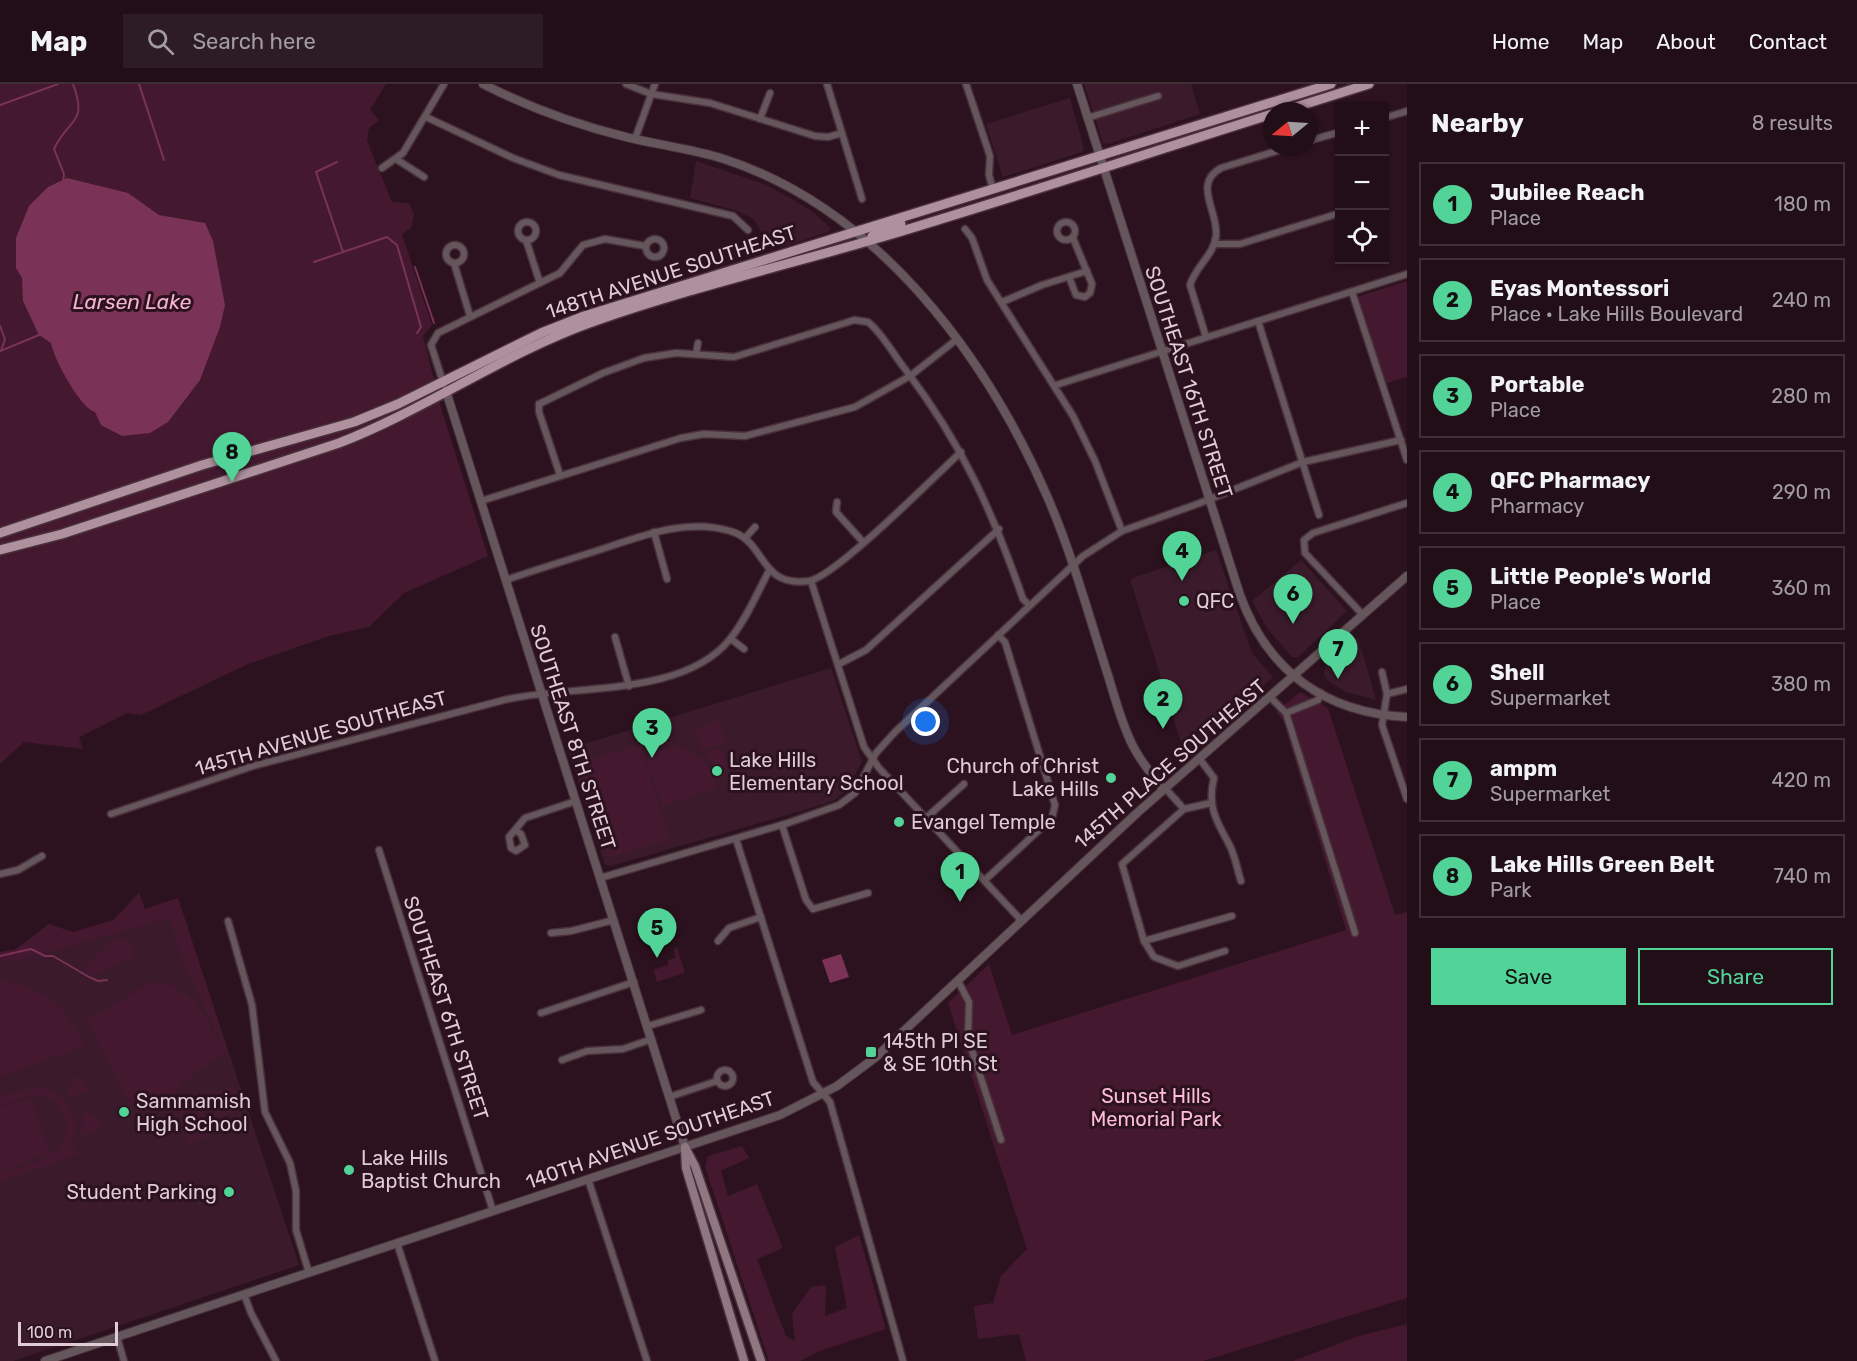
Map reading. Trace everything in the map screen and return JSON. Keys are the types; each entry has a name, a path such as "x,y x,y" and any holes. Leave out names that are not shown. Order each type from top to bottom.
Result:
{"main road":[{"name":"148TH AVENUE SOUTHEAST","path":"1,533 254,451 354,422 398,404 567,321 1330,84"},
{"path":"1312,102 1369,84"},
{"name":"148TH AVENUE SOUTHEAST","path":"0,550 106,520 358,435 594,321 865,242 1263,117"},
{"path":"865,242 882,230 927,216 938,207"},
{"path":"837,249 854,231"},
{"path":"244,472 239,466 240,458 254,451"},
{"path":"0,550 9,541 9,537 1,533"},
{"path":"684,1147 686,1168 744,1361"},
{"path":"684,1147 695,1166 760,1361"}],"street":[{"path":"382,168 396,159 426,117 444,84"},
{"path":"483,84 562,118 635,139 721,158 751,168 825,207 907,280 956,340 993,393 1030,459 1053,508 1074,565 1126,731 1141,761 1184,809"},
{"path":"626,84 651,94 710,103 815,136 828,137 842,133"},
{"path":"635,139 655,84"},
{"path":"827,84 862,199"},
{"path":"966,84 990,156 988,175 993,190"},
{"name":"SOUTHEAST 16TH STREET","path":"1077,84 1209,500 1254,628 1274,658 1295,676 1321,693 1344,706 1385,715 1407,717"},
{"path":"760,118 770,93"},
{"path":"1088,118 1158,96"},
{"path":"1389,116 1407,111"},
{"path":"426,117 513,158 559,175 733,216 748,230"},
{"path":"1317,138 1335,133"},
{"path":"1206,337 1190,285 1198,267 1215,244 1216,222 1207,190 1210,177 1221,168 1263,155"},
{"path":"396,159 424,177"},
{"path":"1215,244 1240,244 1335,215"},
{"path":"965,229 972,238 987,280 1056,385 1095,461 1122,531"},
{"path":"1069,277 1074,293 1085,297 1092,288 1073,238"},
{"path":"454,263 470,316 560,273 578,248 589,243 605,239 645,246"},
{"path":"526,240 540,283"},
{"path":"1002,302 1087,271"},
{"path":"1056,385 1407,274"},
{"path":"1352,292 1407,460"},
{"name":"SOUTHEAST 8TH STREET","path":"470,316 433,338 431,345 648,1026 684,1147"},
{"path":"560,475 537,403 635,361 676,353 734,357 845,323 862,321 872,326 910,376 961,452 999,529 1023,599 1029,605"},
{"path":"1258,321 1319,515"},
{"path":"481,501 692,435 745,436 855,407 910,376 956,340"},
{"path":"696,354 698,343"},
{"path":"600,878 782,825 845,801 860,785 876,753 895,732 1074,565 1122,531 1209,500 1303,462 1401,440"},
{"path":"506,580 654,532 695,526 722,529 746,537 769,571 784,578 811,581 841,563 961,452"},
{"path":"837,502 836,512 863,542"},
{"path":"1363,615 1305,553 1304,544 1307,536 1407,503"},
{"path":"746,537 755,527"},
{"path":"839,664 866,650 999,529"},
{"path":"654,532 667,579"},
{"path":"744,649 731,639 769,571"},
{"name":"145TH PLACE SOUTHEAST","path":"958,981 1164,788 1270,698 1407,576"},
{"path":"811,581 864,747 873,760 1021,920"},
{"path":"985,880 1052,818 1054,812 1054,796 1005,642 998,635"},
{"path":"615,637 629,686"},
{"name":"145TH AVENUE SOUTHEAST","path":"111,814 253,766 542,692 629,686 696,666 731,639"},
{"path":"1382,672 1388,694 1382,725 1407,799"},
{"path":"1388,694 1407,689"},
{"path":"1286,713 1317,700 1321,693"},
{"path":"1270,698 1286,713 1355,933"},
{"path":"1199,759 1214,778 1209,799 1222,834 1230,846 1241,881"},
{"path":"926,818 964,783"},
{"path":"515,830 525,818 576,801"},
{"path":"1211,803 1184,809 1122,864 1144,941 1154,957 1178,966 1225,951"},
{"path":"782,825 812,912 868,893"},
{"path":"736,839 813,1082 830,1102 901,1361"},
{"name":"SOUTHEAST 6TH STREET","path":"379,850 493,1211"},
{"path":"0,874 18,870 42,856"},
{"path":"1144,941 1232,916"},
{"path":"718,941 729,928 761,917"},
{"path":"551,933 571,931 614,920"},
{"path":"228,921 252,1005 265,1113 290,1163 296,1191 296,1230 309,1273"},
{"path":"958,981 969,1002 968,1038 1001,1140"},
{"name":"140TH AVENUE SOUTHEAST","path":"45,1361 783,1113 823,1094 872,1060 958,981"},
{"path":"541,1012 634,982"},
{"path":"648,1026 700,1010"},
{"path":"562,1060 588,1051 623,1049 652,1039"},
{"path":"669,1097 717,1081"},
{"path":"588,1179 647,1361"},
{"path":"397,1243 435,1361"},
{"path":"244,1294 251,1313 276,1361"},
{"path":"117,1337 124,1361"}],"shaded area":[{"path":"1084,84 1191,84 1200,114 1108,144 1103,143"},
{"path":"1070,98 1084,148 1082,152 1003,177 986,124"},
{"path":"696,161 767,185 809,209 831,228 828,232 782,247 760,239 761,230 752,218 738,211 690,198"},
{"path":"1216,550 1252,653 1273,677 1185,755 1130,579"},
{"path":"1301,560 1347,611 1298,657 1292,657 1267,628 1252,601"},
{"path":"1358,637 1376,700 1346,692 1328,681 1324,674 1325,666"},
{"name":"Lake Hills Elementary School","path":"831,668 862,762 846,791 835,800 821,805 611,866 605,865 568,749"},
{"name":"Sammamish High School","path":"178,898 299,1265 13,1361 0,1361 0,959"}],"green space":[{"path":"0,84 386,84 370,110 379,120 369,128 367,141 392,202 409,203 414,215 411,228 402,234 432,325 423,336 441,408 488,556 404,593 369,627 329,636 248,664 141,715 127,713 79,737 83,749 24,742 0,764"},
{"path":"1407,281 1407,377 1384,384 1357,297"},
{"name":"Sunset Hills Memorial Park","path":"1300,692 1328,708 1395,915 1407,912 1407,1298 1203,1361 1026,1361 1019,1334 978,1339 974,1306 993,1303 1001,1276 1027,1249 948,1003 989,964 1012,1035 1346,930 1283,720 1276,712"},
{"path":"719,720 725,742 701,750 695,728"},
{"path":"665,731 669,745 649,751 644,738"},
{"path":"641,744 668,835 665,841 608,857 578,763"},
{"path":"670,747 688,750 701,758 710,771 717,788 662,806 646,755"},
{"path":"717,749 724,753 730,770 716,775 706,752"},
{"path":"139,893 145,909 178,898 233,1068 185,966 170,918 32,957 0,962 0,952 16,949 49,924 73,932 113,920"},
{"path":"116,937 134,942 132,958 95,975 90,974 85,968 87,962 93,960"},
{"path":"677,948 685,973 657,982 653,970 669,965 668,960 676,958 674,949"},
{"path":"0,980 29,988 52,1000 70,1020 84,1047 0,1076"},
{"path":"153,982 179,989 189,997 205,1017 225,1052 186,1080 158,1106 144,1112 137,1112 86,1020"},
{"path":"73,1076 84,1081 89,1089 71,1098 68,1096"},
{"path":"233,1086 237,1096 214,1104 211,1093"},
{"path":"36,1087 57,1093 70,1107 75,1127 70,1148 75,1147 78,1155 0,1182 0,1173 37,1161 57,1150 63,1143 66,1135 66,1118 57,1104 50,1099 31,1096 0,1106 0,1097"},
{"path":"198,1097 202,1108 179,1115 176,1105"},
{"path":"29,1098 33,1102 49,1154 0,1171 0,1108"},
{"path":"238,1100 241,1110 219,1118 215,1107"},
{"path":"203,1111 206,1122 184,1129 180,1119"},
{"path":"85,1113 96,1117 102,1126 84,1135 81,1133"},
{"path":"242,1114 246,1124 224,1132 220,1121"},
{"path":"207,1126 211,1136 188,1143 185,1133"},
{"path":"742,1146 749,1158 721,1171 728,1196 757,1184 783,1248 757,1259 786,1336 795,1341 792,1314 811,1287 826,1285 825,1316 847,1308 835,1247 859,1235 886,1329 820,1351 800,1361 769,1361 705,1167 708,1156"},
{"path":"1407,1324 1407,1361 1293,1361 1359,1336"}],"water":[{"name":"Larsen Lake","path":"67,178 128,193 159,215 205,223 213,241 225,305 220,327 200,380 168,422 150,433 122,436 101,425 95,412 82,402 68,381 51,343 39,335 23,301 22,278 16,268 16,238 29,206 48,187"},
{"path":"841,954 849,977 830,983 822,960"}],"waterway":[{"path":"0,105 58,84"},
{"path":"63,182 64,174 54,149 78,114 77,97 73,84"},
{"path":"139,84 164,160"},
{"path":"337,162 316,172 343,252"},
{"path":"314,262 387,237 397,245 421,327 417,333"},
{"path":"415,267 434,323"},
{"path":"0,326 5,339 1,351"},
{"path":"0,351 39,335"},
{"path":"0,956 31,949 45,956 53,956 98,981 107,980"}],"place":[{"name":"Lake Hills Green Belt","path":"232,482"},
{"name":"QFC Pharmacy","path":"1182,581"},
{"name":"QFC","path":"1184,601"},
{"name":"Shell","path":"1293,624"},
{"name":"ampm","path":"1338,679"},
{"name":"Eyas Montessori","path":"1163,729"},
{"name":"Portable","path":"652,758"},
{"name":"Lake Hills Elementary School","path":"717,771"},
{"name":"Church of Christ Lake Hills","path":"1111,778"},
{"name":"Evangel Temple","path":"899,822"},
{"name":"Jubilee Reach","path":"960,902"},
{"name":"Little People's World","path":"657,958"},
{"name":"145th Pl SE & SE 10th St","path":"871,1052"},
{"name":"Sammamish High School","path":"124,1112"},
{"name":"Lake Hills Baptist Church","path":"349,1170"},
{"name":"Student Parking","path":"229,1192"}]}
